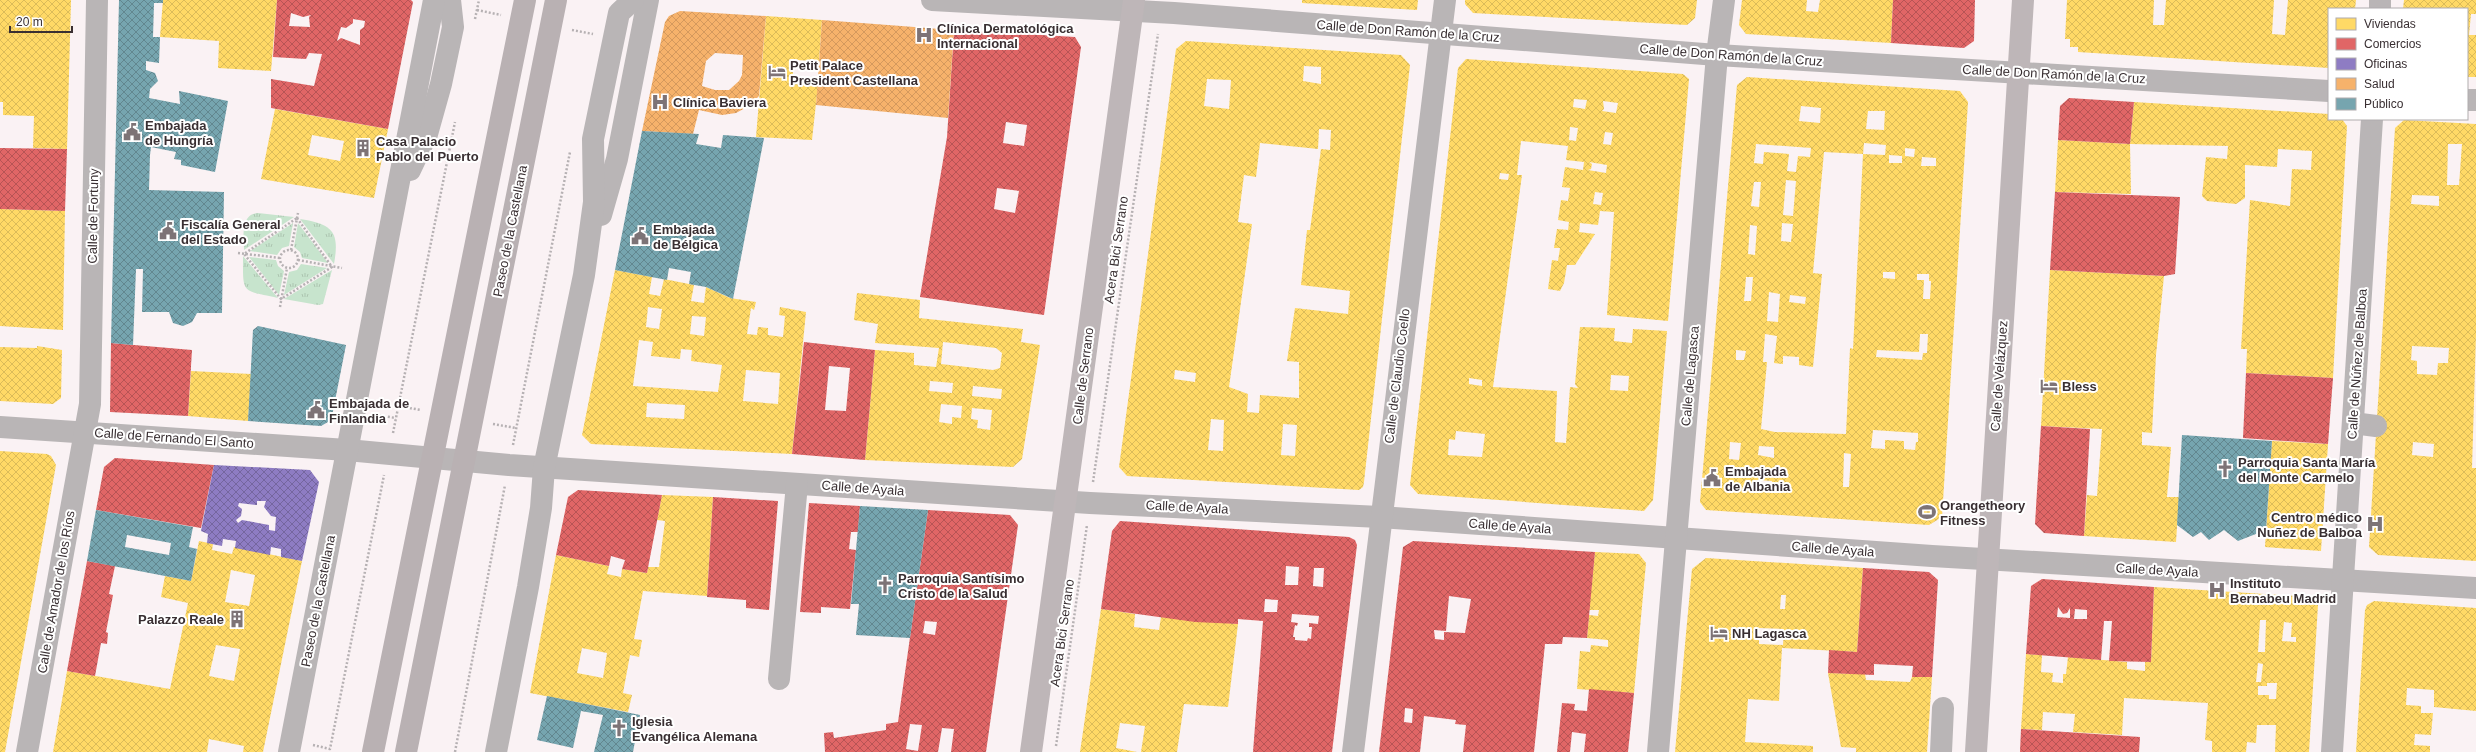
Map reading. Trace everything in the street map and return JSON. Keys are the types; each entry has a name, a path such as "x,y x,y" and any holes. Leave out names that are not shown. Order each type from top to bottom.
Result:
{"highway":[{"path":"373,752 525,0"},
{"name":"Paseo de la Castellana","path":"406,752 556,0"}],"main road":[{"name":"Calle de Velázquez","path":"1976,752 2023,0"},
{"name":"Calle de Serrano","path":"1031,752 1067,502 1134,6"}],"street":[{"name":"Calle de Fortuny","path":"84,432 90,404 97,0"},
{"name":"Paseo de la Castellana","path":"289,752 398,194 426,36 434,0"},
{"name":"Paseo de la Castellana","path":"398,194 427,134 441,84 453,27 450,0"},
{"path":"496,752 528,587 541,508 544,468 584,275 594,202 593,139 619,13 633,0"},
{"path":"584,275 617,159 648,0"},
{"name":"Calle de Don Ramón de la Cruz","path":"932,0 1134,6 1440,33 1717,55 2328,91"},
{"name":"Calle de Claudio Coello","path":"1352,752 1445,0"},
{"name":"Calle de Lagasca","path":"1658,752 1717,55 1724,0"},
{"name":"Calle de Núñez de Balboa","path":"2332,752 2372,120"},
{"path":"2353,422 2376,426"},
{"name":"Calle de Fernando El Santo","path":"0,427 347,450"},
{"name":"Calle de Amador de los Ríos","path":"27,752 84,432"},
{"path":"347,450 544,468"},
{"name":"Calle de Ayala","path":"544,468 1067,502 1380,517 1988,560 2476,588"},
{"path":"779,679 797,484"},
{"path":"1941,752 1943,708"}],"path":[{"path":"474,24 479,0"},
{"path":"592,42 595,27"},
{"name":"Acera Bici Serrano","path":"1092,486 1158,33"},
{"path":"330,749 456,114"},
{"path":"455,752 509,465 571,150"},
{"path":"291,250 298,213"},
{"path":"244,254 297,218"},
{"path":"297,218 332,267"},
{"path":"291,250 296,252 298,260 293,267 287,268 282,265 280,258 283,252 291,250"},
{"path":"238,253 280,258"},
{"path":"244,254 281,299"},
{"path":"298,260 342,268"},
{"path":"281,299 332,267"},
{"path":"280,307 287,268"},
{"name":"Acera Bici Serrano","path":"1055,752 1088,517"}],"green space":[{"path":"258,213 294,217 244,250 244,227 248,217 252,214"},
{"path":"300,219 320,224 331,231 336,244 334,264"},
{"path":"293,223 289,246 282,248 277,255 250,251"},
{"path":"298,223 328,263 302,258 300,252 294,247"},
{"path":"243,256 278,298 257,293 247,288 244,284 243,277"},
{"path":"249,257 276,260 278,266 284,271 279,295"},
{"path":"301,264 327,268 284,295 289,272 297,270"},
{"path":"332,270 323,304 318,305 284,299"}],"building: Viviendas":[{"path":"0,0 71,0 67,149 33,148 34,116 3,115 3,102 0,102"},
{"path":"163,0 277,0 271,71 218,68 219,41 160,37"},
{"path":"1302,0 1418,0 1417,10 1302,3"},
{"path":"1465,0 1697,0 1695,18 1687,25 1473,13 1465,4"},
{"path":"1742,0 1807,0 1806,11 1818,12 1820,0 1893,0 1891,43 1746,34 1739,25"},
{"path":"2067,0 2154,0 2153,25 2164,25 2166,0 2274,0 2272,34 2285,35 2288,0 2356,0 2355,8 2328,8 2328,68 2078,52 2078,47 2070,47 2070,39 2065,39"},
{"path":"2404,0 2476,0 2476,14 2471,14 2469,35 2476,35 2476,77 2468,77 2468,8 2403,8"},
{"name":"Petit Palace President Castellana","path":"766,16 822,20 819,61 794,60 792,83 818,85 812,140 756,137"},
{"path":"1186,41 1401,55 1410,65 1364,482 1363,487 1359,490 1127,476 1119,467 1176,49","holes":["1304,66 1321,67 1321,84 1303,81","1207,79 1231,80 1229,109 1204,106","1319,129 1331,130 1330,150 1321,149 1310,230 1307,230 1301,285 1350,291 1348,314 1295,308 1287,361 1299,362 1299,398 1260,395 1259,413 1247,412 1248,394 1229,387 1252,224 1238,222 1244,175 1256,177 1260,143 1318,149","1175,370 1196,373 1195,382 1174,379","1211,419 1224,420 1223,451 1208,450","1283,424 1297,425 1295,456 1281,455"]},
{"path":"1466,59 1683,74 1689,79 1668,321 1607,315 1614,212 1600,211 1598,225 1580,223 1579,232 1595,234 1575,265 1567,265 1564,283 1560,291 1548,289 1552,260 1558,261 1560,248 1554,248 1557,229 1568,230 1569,222 1558,220 1561,200 1568,201 1570,188 1562,187 1565,167 1583,170 1584,162 1566,160 1568,146 1521,141 1517,175 1522,175 1493,387 1557,391 1555,442 1566,443 1570,387 1578,388 1575,384 1580,327 1615,328 1614,341 1632,343 1633,329 1667,331 1653,500 1644,511 1418,494 1410,485 1458,68","holes":["1574,99 1587,100 1585,109 1573,107","1603,101 1618,103 1616,113 1602,111 1604,109","1570,127 1578,128 1576,141 1569,140","1605,132 1613,133 1611,145 1603,144","1589,162 1607,165 1606,173 1588,170 1591,169 1592,164","1500,173 1509,174 1508,180 1499,179","1595,192 1603,193 1601,205 1593,204","1611,375 1629,376 1628,391 1610,390","1469,378 1482,380 1482,386 1469,384","1456,431 1485,434 1482,457 1448,455 1449,439 1455,440"]},
{"path":"1747,77 1960,91 1968,102 1942,517 1929,525 1706,510 1700,502 1737,85","holes":["1801,106 1821,108 1820,123 1799,121","1868,111 1885,111 1884,130 1866,129","1864,143 1886,145 1885,155 1863,154","1756,144 1811,148 1810,157 1798,156 1796,172 1787,171 1789,154 1764,152 1763,164 1754,163","1905,148 1915,149 1914,157 1905,156","1824,152 1863,154 1853,349 1850,348 1846,434 1775,432 1761,429 1767,362 1763,362 1765,334 1777,336 1774,363 1783,364 1783,356 1799,357 1799,365 1813,367 1822,274 1813,273","1889,155 1902,156 1902,163 1889,163","1922,157 1936,158 1936,166 1921,166","1786,180 1796,181 1793,216 1783,215","1754,182 1761,182 1759,207 1751,206","1782,223 1793,224 1791,242 1781,241","1750,225 1757,226 1755,255 1748,254","1883,272 1895,272 1895,279 1883,278","1917,274 1929,274 1929,281 1931,281 1930,299 1923,299 1924,280 1917,280","1746,277 1753,277 1751,301 1744,301","1769,292 1780,294 1778,322 1767,321","1790,295 1806,297 1805,304 1789,302","1920,334 1928,334 1927,353 1923,353 1922,360 1876,357 1877,350 1919,352","1736,350 1746,351 1744,360 1736,360","1873,430 1918,433 1918,442 1916,442 1915,450 1904,449 1904,441 1885,440 1885,449 1871,448","1730,442 1741,443 1739,460 1729,459","1759,446 1774,447 1774,458 1758,455","1844,453 1851,454 1849,487 1843,487","1759,480 1772,481 1771,490 1755,489 1755,483"]},
{"path":"2134,102 2328,114 2328,120 2343,120 2347,126 2333,378 2246,373 2247,349 2241,349 2250,200 2290,206 2292,169 2311,170 2312,151 2278,149 2277,167 2245,165 2245,198 2236,204 2207,201 2202,196 2206,157 2227,159 2228,146 2130,144"},
{"name":"Casa Palacio Pablo del Puerto","path":"275,109 388,129 374,198 261,179","holes":["312,135 344,141 340,161 308,155"]},
{"path":"2404,120 2476,124 2476,335 2472,468 2476,468 2476,561 2378,555 2369,547 2395,128","holes":["2448,144 2462,144 2459,185 2447,185","2412,195 2439,196 2439,206 2411,204","2412,346 2449,348 2448,363 2438,363 2437,375 2417,374 2417,361 2411,360","2413,442 2434,444 2433,457 2412,455"]},
{"path":"2058,140 2130,144 2131,194 2055,192"},
{"path":"0,209 65,211 63,330 0,326"},
{"path":"615,270 652,277 649,294 660,296 664,279 694,285 691,301 704,303 706,287 730,298 756,302 754,310 751,308 747,334 757,335 758,327 768,328 768,335 783,337 785,316 779,315 780,307 806,312 792,454 591,444 582,435","holes":["648,307 662,309 659,329 646,327","692,316 706,317 704,336 690,334","639,340 653,342 651,356 680,359 681,349 692,350 691,361 722,365 718,392 633,386","746,370 780,373 778,404 743,401","647,403 685,405 684,419 646,417"]},
{"path":"2050,270 2164,276 2156,355 2152,433 2142,432 2142,445 2171,447 2167,497 2179,497 2176,542 2084,536 2087,495 2097,496 2102,429 2041,426"},
{"path":"857,293 920,300 919,318 1023,329 1021,342 1040,345 1022,459 1013,467 865,460 875,350 914,353 914,365 936,367 939,348 875,343 878,324 854,320","holes":["943,342 996,348 1002,353 1000,368 993,370 941,364","930,381 953,383 952,393 929,391","973,386 1002,389 1001,399 972,396","941,404 962,406 961,418 952,417 952,424 939,422","972,408 992,410 990,430 977,428 978,420 971,419"]},
{"path":"37,346 62,350 61,398 53,404 0,401 0,347 37,348"},
{"path":"191,371 251,374 248,421 188,416"},
{"path":"2272,441 2328,444 2321,551 2265,547"},
{"path":"0,451 47,454 51,456 56,465 5,752 0,752"},
{"path":"662,495 713,497 707,596 643,591 634,639 642,640 639,657 630,655 623,693 632,695 628,712 530,693 556,555 609,566 607,574 621,577 622,569 647,573 648,567 659,567 665,521 657,520","holes":["582,648 607,653 603,678 577,673"]},
{"path":"199,541 213,544 212,550 232,554 234,547 302,561 263,752 243,752 244,746 209,739 207,752 53,752 67,671 170,689 188,603 161,597 165,576 191,581","holes":["231,570 255,575 249,606 225,602","216,645 240,649 234,681 209,676"]},
{"path":"1595,552 1639,554 1646,563 1634,693 1577,689 1580,651 1590,652 1591,645 1608,647 1608,640 1587,638 1589,615 1598,616 1599,610 1589,610"},
{"path":"1706,558 1863,568 1857,652 1782,648 1779,701 1748,699 1745,742 1813,746 1813,752 1675,752 1692,569","holes":["1781,595 1786,595 1785,609 1780,609","1759,628 1784,629 1783,645 1759,644"]},
{"path":"2154,587 2312,597 2318,605 2309,752 2275,752 2276,725 2257,725 2256,743 2247,742 2246,752 2212,752 2212,741 2205,740 2208,703 2124,698 2122,735 2073,732 2075,714 2043,712 2042,730 2021,729 2026,654 2042,655 2041,672 2053,673 2052,682 2063,683 2063,674 2066,674 2068,657 2127,662 2127,669 2145,671 2145,662 2151,662","holes":["2260,620 2266,620 2265,652 2258,652","2284,622 2292,623 2291,637 2296,637 2296,642 2282,641","2258,663 2263,664 2261,682 2256,682","2267,683 2277,683 2276,699 2269,699 2269,695 2258,695 2258,686 2267,686"]},
{"path":"2374,601 2476,608 2476,711 2434,707 2434,690 2407,688 2406,705 2421,706 2421,713 2433,713 2431,735 2415,734 2414,745 2430,746 2430,752 2356,752 2365,610 2367,605"},
{"path":"1101,609 1135,614 1134,627 1159,630 1161,617 1238,624 1228,707 1184,704 1177,752 1141,752 1145,726 1120,723 1116,748 1137,752 1080,752"},
{"path":"1828,673 1865,674 1866,680 1910,682 1912,677 1932,677 1927,752 1856,752 1856,748 1841,747"}],"building: Comercios":[{"path":"277,0 411,0 413,2 388,129 271,108 271,79 314,86 322,54 309,53 306,59 273,57","holes":["291,13 303,17 311,15 309,17 310,27 289,26","353,19 365,21 364,27 360,30 360,45 341,38 337,41 341,27 346,28 353,23"]},
{"path":"1893,0 1975,0 1974,41 1964,48 1891,43"},
{"path":"954,30 1075,37 1081,47 1044,315 920,297 947,137","holes":["1006,122 1027,125 1024,146 1003,143","997,188 1019,191 1015,213 994,209"]},
{"path":"2069,98 2134,102 2130,144 2058,140 2060,106"},
{"path":"0,148 67,149 65,211 0,209"},
{"path":"2055,192 2180,197 2175,274 2164,276 2050,270"},
{"path":"804,342 875,350 865,460 792,454","holes":["829,366 850,368 846,411 825,410"]},
{"path":"111,343 192,350 188,416 110,412"},
{"path":"2246,373 2333,378 2328,444 2243,438"},
{"path":"2041,426 2090,429 2084,536 2044,533 2035,524"},
{"path":"115,458 214,465 201,528 96,510 104,467"},
{"path":"578,490 662,495 647,573 622,569 625,560 611,556 609,566 556,555 568,497"},
{"path":"713,497 778,501 769,610 746,608 746,600 707,597"},
{"path":"809,503 860,506 858,532 851,532 849,549 856,550 850,609 821,607 821,613 800,612"},
{"path":"928,510 1010,515 1018,525 986,752 951,752 954,729 942,728 938,752 825,752 824,733 833,732 834,738 886,730 886,724 898,722","holes":["925,621 937,622 935,635 923,633","910,724 922,725 918,751 906,749"]},
{"path":"1120,521 1349,537 1355,540 1357,545 1332,752 1253,752 1263,621 1238,619 1238,624 1195,622 1101,609 1112,531","holes":["1286,566 1299,567 1298,585 1285,585","1314,568 1324,568 1323,587 1313,586","1265,599 1278,600 1277,612 1264,612","1292,614 1319,616 1318,624 1309,623 1309,627 1312,627 1311,639 1308,638 1307,641 1295,640 1295,637 1293,637 1295,625 1297,626 1298,623 1291,622"]},
{"path":"1413,541 1595,552 1587,638 1563,637 1562,644 1545,644 1534,752 1463,752 1466,725 1455,724 1456,720 1424,716 1420,752 1379,752 1403,547","holes":["1449,596 1471,599 1465,633 1444,632 1444,640 1435,639 1434,630 1446,631","1405,708 1413,709 1412,723 1404,722"]},
{"path":"87,561 115,566 109,594 113,595 106,632 108,633 107,644 101,643 95,676 67,671"},
{"path":"1863,568 1929,572 1938,580 1932,677 1912,677 1913,666 1874,664 1874,675 1828,673 1829,650 1857,652"},
{"path":"2042,579 2154,587 2151,662 2109,661 2112,621 2104,621 2101,660 2026,654 2031,586","holes":["2058,607 2063,614 2067,613 2070,608 2070,618 2057,617","2075,609 2087,610 2087,619 2074,619"]},
{"path":"1589,689 1634,693 1628,752 1584,752 1586,734 1572,732 1570,752 1557,752 1562,703 1575,704 1574,710 1587,711"},
{"path":"2021,729 2140,737 2139,752 2020,752"}],"building: Oficinas":[{"path":"214,465 310,470 319,482 302,561 281,557 281,549 271,547 270,555 235,548 236,541 223,539 222,546 207,543 208,534 201,531","holes":["257,501 266,501 264,507 271,516 276,517 275,531 269,530 269,525 242,520 238,523 236,520 241,516 242,509 238,506 239,503 257,505"]}],"building: Salud":[{"path":"680,11 766,16 759,96 749,106 736,113 722,115 699,110 693,134 642,131 665,22 669,16","holes":["715,53 743,55 742,75 739,81 729,90 715,90 702,86 706,61"]},
{"path":"822,20 954,30 948,118 816,105"}],"building: Público":[{"name":"Fiscalía General del Estado","path":"119,0 163,0 163,3 154,3 153,37 160,37 159,63 146,61 146,70 155,73 158,81 150,89 149,98 180,104 179,91 228,101 215,172 181,165 181,160 174,159 176,152 151,147 149,190 224,192 222,313 197,313 192,322 183,326 173,323 169,312 142,312 143,269 136,269 133,345 111,343"},
{"path":"642,131 699,134 696,144 721,148 723,135 764,138 733,299 706,287 689,284 691,272 669,268 667,280 615,270"},
{"path":"258,326 346,345 332,416 328,422 321,426 248,421 253,330"},
{"name":"Parroquia Santa María del Monte Carmelo","path":"2182,435 2272,441 2266,530 2238,541 2224,530 2209,540 2201,532 2193,537 2177,525"},
{"name":"Parroquia Santísimo Cristo de la Salud","path":"860,506 928,510 910,638 856,635 859,604 851,604"},
{"path":"96,510 193,527 189,547 197,549 191,581 87,561","holes":["127,535 171,543 169,555 125,547"]},
{"name":"Iglesia Evangélica Alemana","path":"547,696 640,715 633,752 594,752 603,715 581,711 573,748 537,740"}],"place":[{"name":"Clínica Dermatológica Internacional","path":"924,35"},
{"name":"Petit Palace President Castellana","path":"777,72"},
{"name":"Clínica Baviera","path":"660,102"},
{"name":"Embajada de Hungría","path":"132,132"},
{"name":"Casa Palacio Pablo del Puerto","path":"363,148"},
{"name":"Fiscalía General del Estado","path":"168,231"},
{"name":"Embajada de Bélgica","path":"640,236"},
{"name":"Bless","path":"2049,386"},
{"name":"Embajada de Finlandia","path":"316,410"},
{"name":"Parroquia Santa María del Monte Carmelo","path":"2225,469"},
{"name":"Embajada de Albania","path":"1712,478"},
{"name":"Orangetheory Fitness","path":"1927,512"},
{"name":"Centro médico Nuñez de Balboa","path":"2375,524"},
{"name":"Parroquia Santísimo Cristo de la Salud","path":"885,585"},
{"name":"Instituto Bernabeu Madrid","path":"2217,590"},
{"name":"Palazzo Reale","path":"237,619"},
{"name":"NH Lagasca","path":"1719,633"},
{"name":"Iglesia Evangélica Alemana","path":"619,728"}]}
